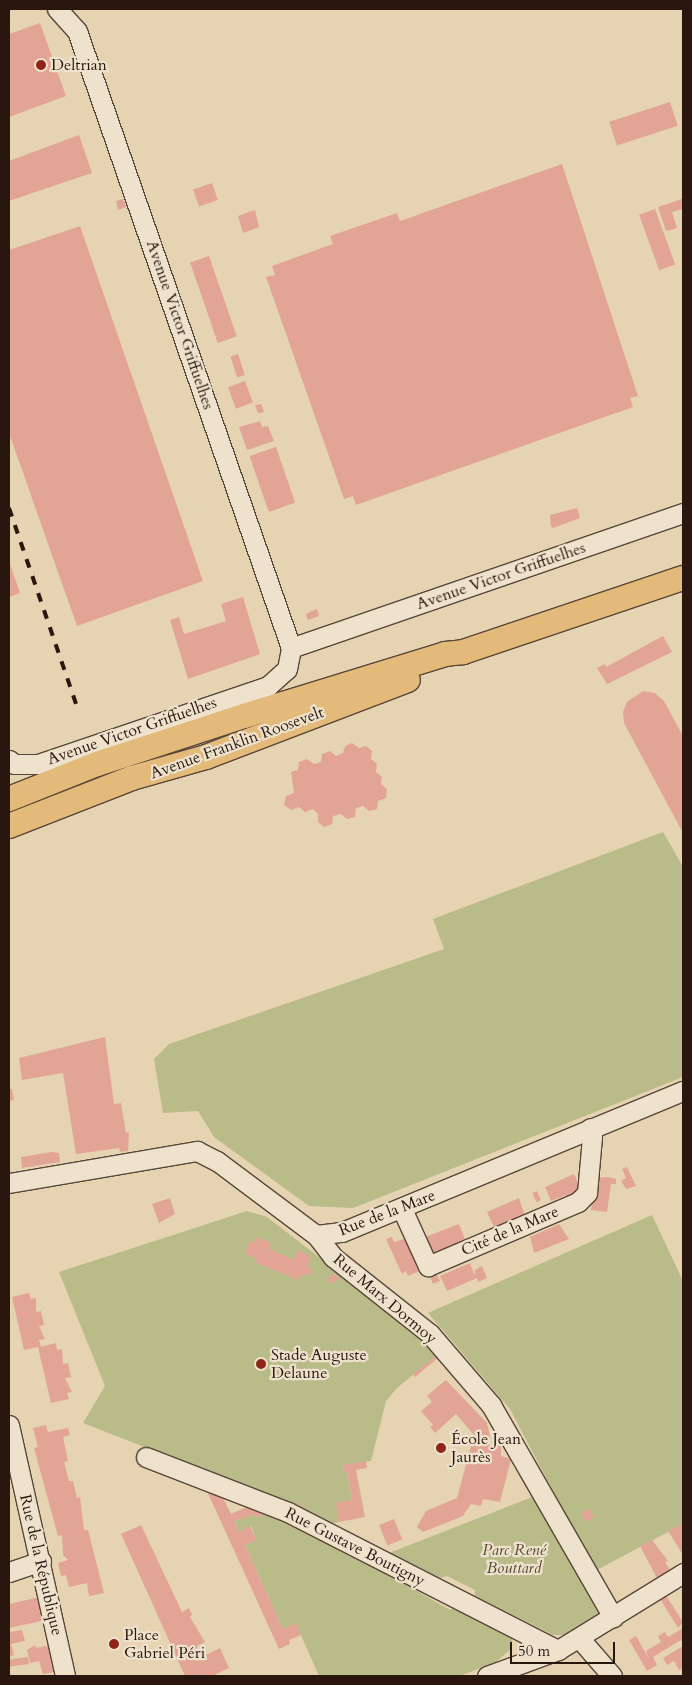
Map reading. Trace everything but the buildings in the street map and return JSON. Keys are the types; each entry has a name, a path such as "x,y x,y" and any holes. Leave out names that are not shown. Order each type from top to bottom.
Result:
{"main road":[{"name":"Avenue Franklin Roosevelt","path":"9,799 98,764 244,716 445,654 463,652 683,578"},
{"name":"Avenue Franklin Roosevelt","path":"9,826 123,781 206,757 357,700 448,664 463,652"}],"street":[{"name":"Avenue Victor Griffuelhes","path":"9,760 14,764 38,764 268,686 287,669 291,648 77,31 57,9"},
{"name":"Avenue Victor Griffuelhes","path":"291,648 683,513"},
{"name":"Rue de la Mare","path":"9,1183 196,1151 218,1161 316,1235 342,1232 402,1209 590,1128 683,1091"},
{"name":"Cité de la Mare","path":"402,1209 428,1266 578,1202 588,1193 592,1137 590,1128"},
{"name":"Rue Marx Dormoy","path":"316,1235 333,1257 430,1334 491,1405 613,1618"},
{"name":"Rue de la République","path":"9,1425 66,1676"},
{"name":"Rue Gustave Boutigny","path":"146,1458 288,1512 558,1650"},
{"path":"9,1572 41,1561"},
{"path":"487,1676 558,1650 580,1639 683,1573"},
{"path":"580,1639 612,1676"}],"green space":[{"path":"663,832 683,867 683,1077 353,1208 309,1206 214,1137 198,1111 163,1113 154,1059 169,1044 444,949 433,919"},
{"name":"Stade Auguste Delaune","path":"247,1211 267,1217 411,1328 437,1355 397,1388 386,1401 371,1461 342,1466 344,1472 347,1472 352,1500 339,1522 330,1524 290,1504 83,1423 105,1386 59,1272"},
{"path":"652,1215 683,1281 683,1524 595,1571 510,1409 428,1313"},
{"name":"Parc René Bouttard","path":"535,1496 599,1613 567,1635 553,1635 475,1596 475,1590 447,1576 440,1578 389,1553"},
{"path":"262,1511 415,1584 415,1590 450,1610 457,1606 512,1634 512,1648 495,1663 459,1676 319,1676 296,1624 283,1629 245,1545 257,1540 251,1526 239,1532 234,1521 252,1515 260,1517"}],"railway":[{"path":"9,508 79,712"}],"place":[{"name":"Deltrian","path":"41,65"},
{"name":"Stade Auguste Delaune","path":"261,1364"},
{"name":"École Jean Jaurès","path":"441,1448"},
{"name":"Place Gabriel Péri","path":"114,1644"}]}
